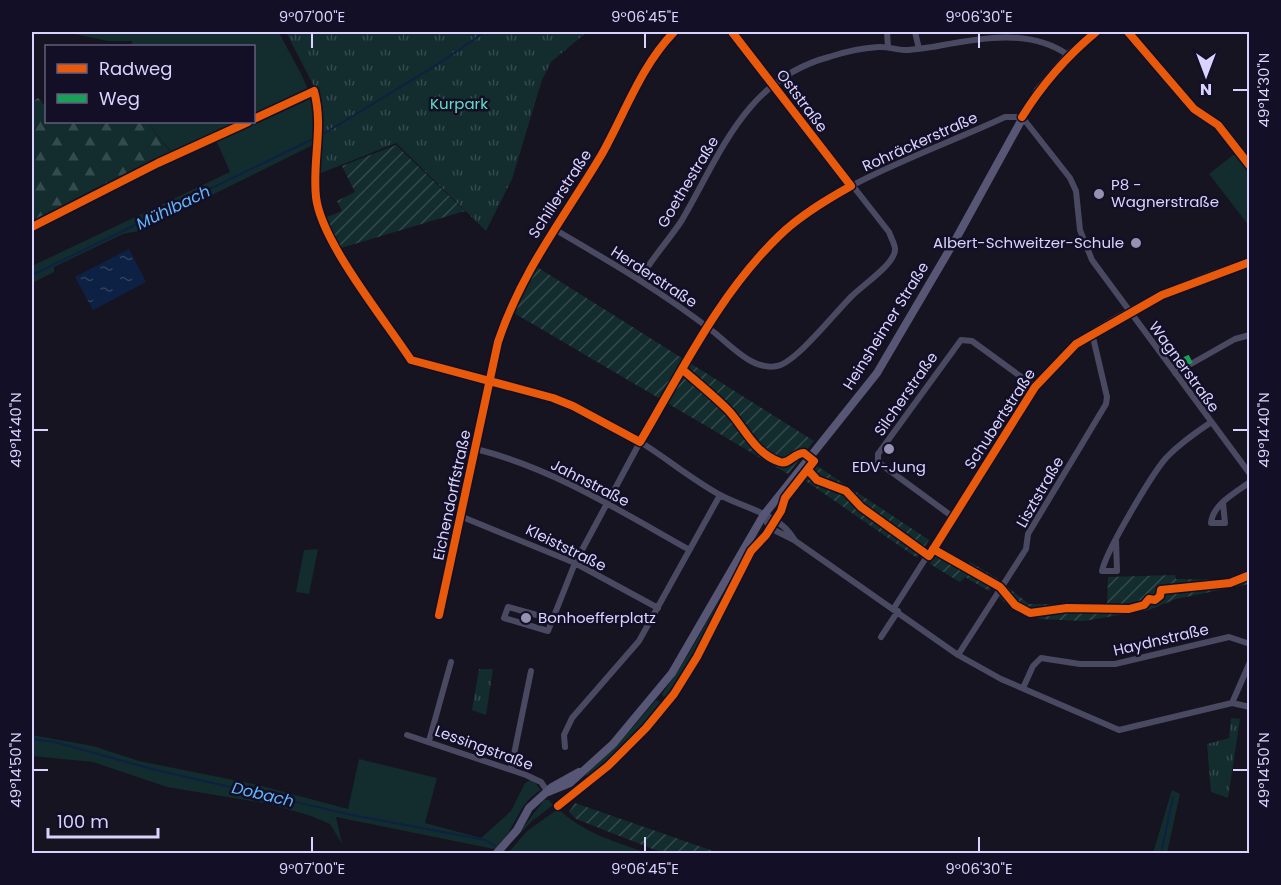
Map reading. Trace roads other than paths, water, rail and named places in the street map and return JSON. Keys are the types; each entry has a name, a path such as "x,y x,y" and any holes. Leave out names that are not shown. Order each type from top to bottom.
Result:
{"street":[{"name":"Schillerstraße","path":"491,381 498,342 507,312 534,259 603,151 660,46 674,32"},
{"name":"Oststraße","path":"732,32 889,232 896,248"},
{"path":"888,32 888,47"},
{"path":"915,32 919,49"},
{"name":"Heinsheimer Straße","path":"496,854 517,830 529,808 548,792 564,787 613,744 672,673 763,516 877,373 962,228 1038,90 1068,55 1096,32"},
{"name":"Goethestraße","path":"639,279 681,220 718,150 772,84 793,70 819,60 860,50 888,47 919,49 980,38 1005,37 1058,48 1068,55"},
{"name":"Rohräckerstraße","path":"708,327 736,282 780,235 821,203 851,186 1005,117 1022,117"},
{"name":"Wagnerstraße","path":"1022,117 1070,177 1076,191 1080,230 1098,269 1250,474"},
{"name":"Herderstraße","path":"554,230 639,279 759,366 783,364 794,358 830,317 891,262 896,248"},
{"name":"Schubertstraße","path":"881,637 1035,387 1068,351 1092,333 1162,295 1250,262"},
{"name":"Lisztstraße","path":"958,655 1026,549 1028,534 1107,404 1092,333"},
{"path":"1175,373 1235,339 1250,335"},
{"name":"Silcherstraße","path":"953,517 879,462 878,454 960,340 972,341 1035,387"},
{"path":"491,381 531,390 573,406 640,442 720,495 763,516 776,518 794,540"},
{"name":"Eichendorffstraße","path":"439,615 491,381"},
{"path":"1116,540 1117,570 1102,571 1105,558 1164,460 1182,442 1210,423"},
{"path":"551,619 508,607 504,618 548,631 574,563 640,442"},
{"name":"Jahnstraße","path":"476,449 506,457 541,471 606,503 688,549"},
{"path":"1223,502 1250,482"},
{"path":"565,747 564,735 572,718 639,640 720,495"},
{"name":"Kleiststraße","path":"460,516 574,563 658,608"},
{"path":"763,516 770,528 794,540 958,655 1023,688 1119,730 1232,703 1250,707"},
{"name":"Haydnstraße","path":"1023,688 1033,666 1041,658 1080,664 1115,664 1229,637 1250,644"},
{"path":"429,741 451,662"},
{"path":"1232,703 1250,662"},
{"path":"511,769 531,671"},
{"name":"Lessingstraße","path":"406,735 511,769 541,782 548,792"}],"water":[{"path":"129,249 146,282 93,310 75,277"}],"waterway":[{"name":"Mühlbach","path":"325,133 438,64 485,32"},
{"name":"Mühlbach","path":"32,275 315,138"},
{"name":"Dobach","path":"32,739 55,742 152,769 352,815 485,840 495,846"},
{"path":"1161,854 1173,797"}],"place":[{"name":"P8 - Wagnerstraße","path":"1099,194"},
{"name":"Albert-Schweitzer-Schule","path":"1136,243"},
{"name":"EDV-Jung","path":"889,449"},
{"name":"Bonhoefferplatz","path":"526,618"}],"park label":[{"name":"Kurpark","path":"459,104"}]}
